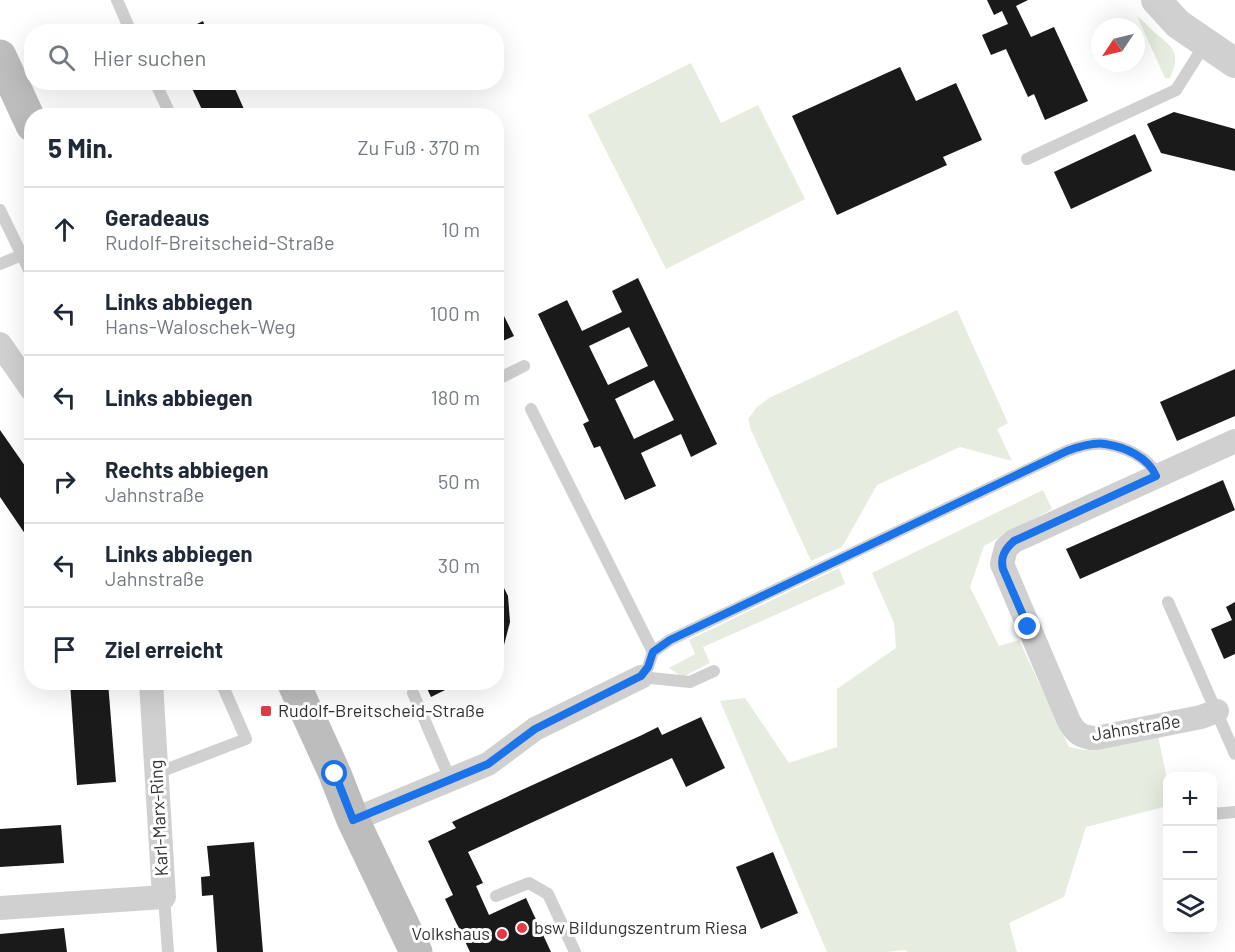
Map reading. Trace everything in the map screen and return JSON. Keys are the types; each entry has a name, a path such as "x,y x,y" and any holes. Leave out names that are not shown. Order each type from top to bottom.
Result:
{"main road":[{"path":"0,56 24,108"},
{"path":"297,690 353,820 416,952"}],"street":[{"path":"1156,0 1178,24 1235,63"},
{"path":"0,344 24,378"},
{"name":"Jahnstraße","path":"1217,711 1202,717 1096,738 1079,735 1072,728 1002,564 1006,548 1014,541 1235,441"},
{"path":"353,820 488,764 535,729 641,676"},
{"name":"Karl-Marx-Ring","path":"0,908 164,897 152,690"}],"lane":[{"path":"117,0 128,24"},
{"path":"1028,159 1176,90 1205,44"},
{"path":"159,90 167,108"},
{"path":"0,210 24,261"},
{"path":"0,264 21,255"},
{"path":"504,376 524,366"},
{"path":"531,410 653,652"},
{"path":"641,676 648,667 653,652 670,640 1067,451 1104,443 1137,454 1151,464 1156,476"},
{"path":"1168,602 1235,754"},
{"path":"641,676 690,682 714,671"},
{"path":"157,773 246,739 225,690"},
{"path":"413,693 450,779"},
{"path":"1217,814 1235,812"},
{"path":"496,896 529,883 548,894 575,952"},
{"path":"164,897 168,952"}],"shaded area":[{"path":"1145,24 1174,52 1173,70 1170,78 1165,78 1145,34"},
{"path":"691,63 721,123 758,105 805,199 666,269 588,115"},
{"path":"957,310 1008,423 997,429 1012,461 960,447 877,485 842,547 811,561 748,419 757,407 769,398"},
{"path":"1043,490 1052,509 984,546 970,587 999,646 1019,640 1069,747 1085,750 1158,736 1166,772 1163,772 1163,807 1086,827 1064,897 1009,923 1017,952 907,952 906,950 827,952 720,701 745,698 789,763 837,747 837,689 896,648 894,623 872,573"},
{"path":"839,568 845,584 703,647 710,663 682,677 669,668 695,654 689,640"}],"building":[{"path":"987,0 1028,0 1016,6 1031,37 1054,27 1088,101 1045,120 1034,94 1028,97 1006,49 991,55 982,35 1008,24 1002,11 994,15"},
{"path":"900,67 916,101 956,83 982,140 943,157 947,165 837,215 792,116"},
{"path":"193,90 236,90 243,108 201,108"},
{"path":"1174,112 1235,129 1235,171 1161,153 1147,124"},
{"path":"1135,134 1152,171 1071,209 1054,172"},
{"path":"638,278 717,444 691,457 681,434 641,453 656,486 625,500 600,446 594,448 583,424 589,421 538,314 567,300 582,331 622,312 612,291","holes":["629,327 648,366 608,385 589,346","654,380 674,420 634,439 615,399"]},
{"path":"504,316 514,336 504,340"},
{"path":"1235,369 1235,416 1177,441 1160,402"},
{"path":"0,430 24,464 24,532 0,497"},
{"path":"1223,480 1235,510 1080,579 1066,549"},
{"path":"504,588 508,596 510,622 504,645"},
{"path":"1235,602 1235,654 1224,659 1211,629 1232,620 1226,607"},
{"path":"71,690 109,690 116,782 77,785"},
{"path":"428,690 445,690 431,697"},
{"path":"701,717 725,768 686,787 672,758 468,852 483,883 476,886 489,915 526,898 551,952 470,952 445,899 453,895 428,841 456,828 452,822 658,727 662,735"},
{"path":"61,825 64,863 0,867 0,829"},
{"path":"254,842 263,952 217,952 213,895 202,896 201,877 210,876 207,846"},
{"path":"773,852 798,913 761,929 736,867"},
{"path":"64,928 67,952 0,952 0,934"}],"place":[{"name":"Rudolf-Breitscheid-Straße","path":"266,711"},
{"name":"bsw Bildungszentrum Riesa","path":"522,928"},
{"name":"Volkshaus","path":"502,934"}],"route":[{"path":"335,774 353,820 488,764 535,729 641,676 648,667 653,652 670,640 1067,451 1104,443 1137,454 1151,464 1156,476 1014,541 1006,548 1003,569 1028,627"}]}
